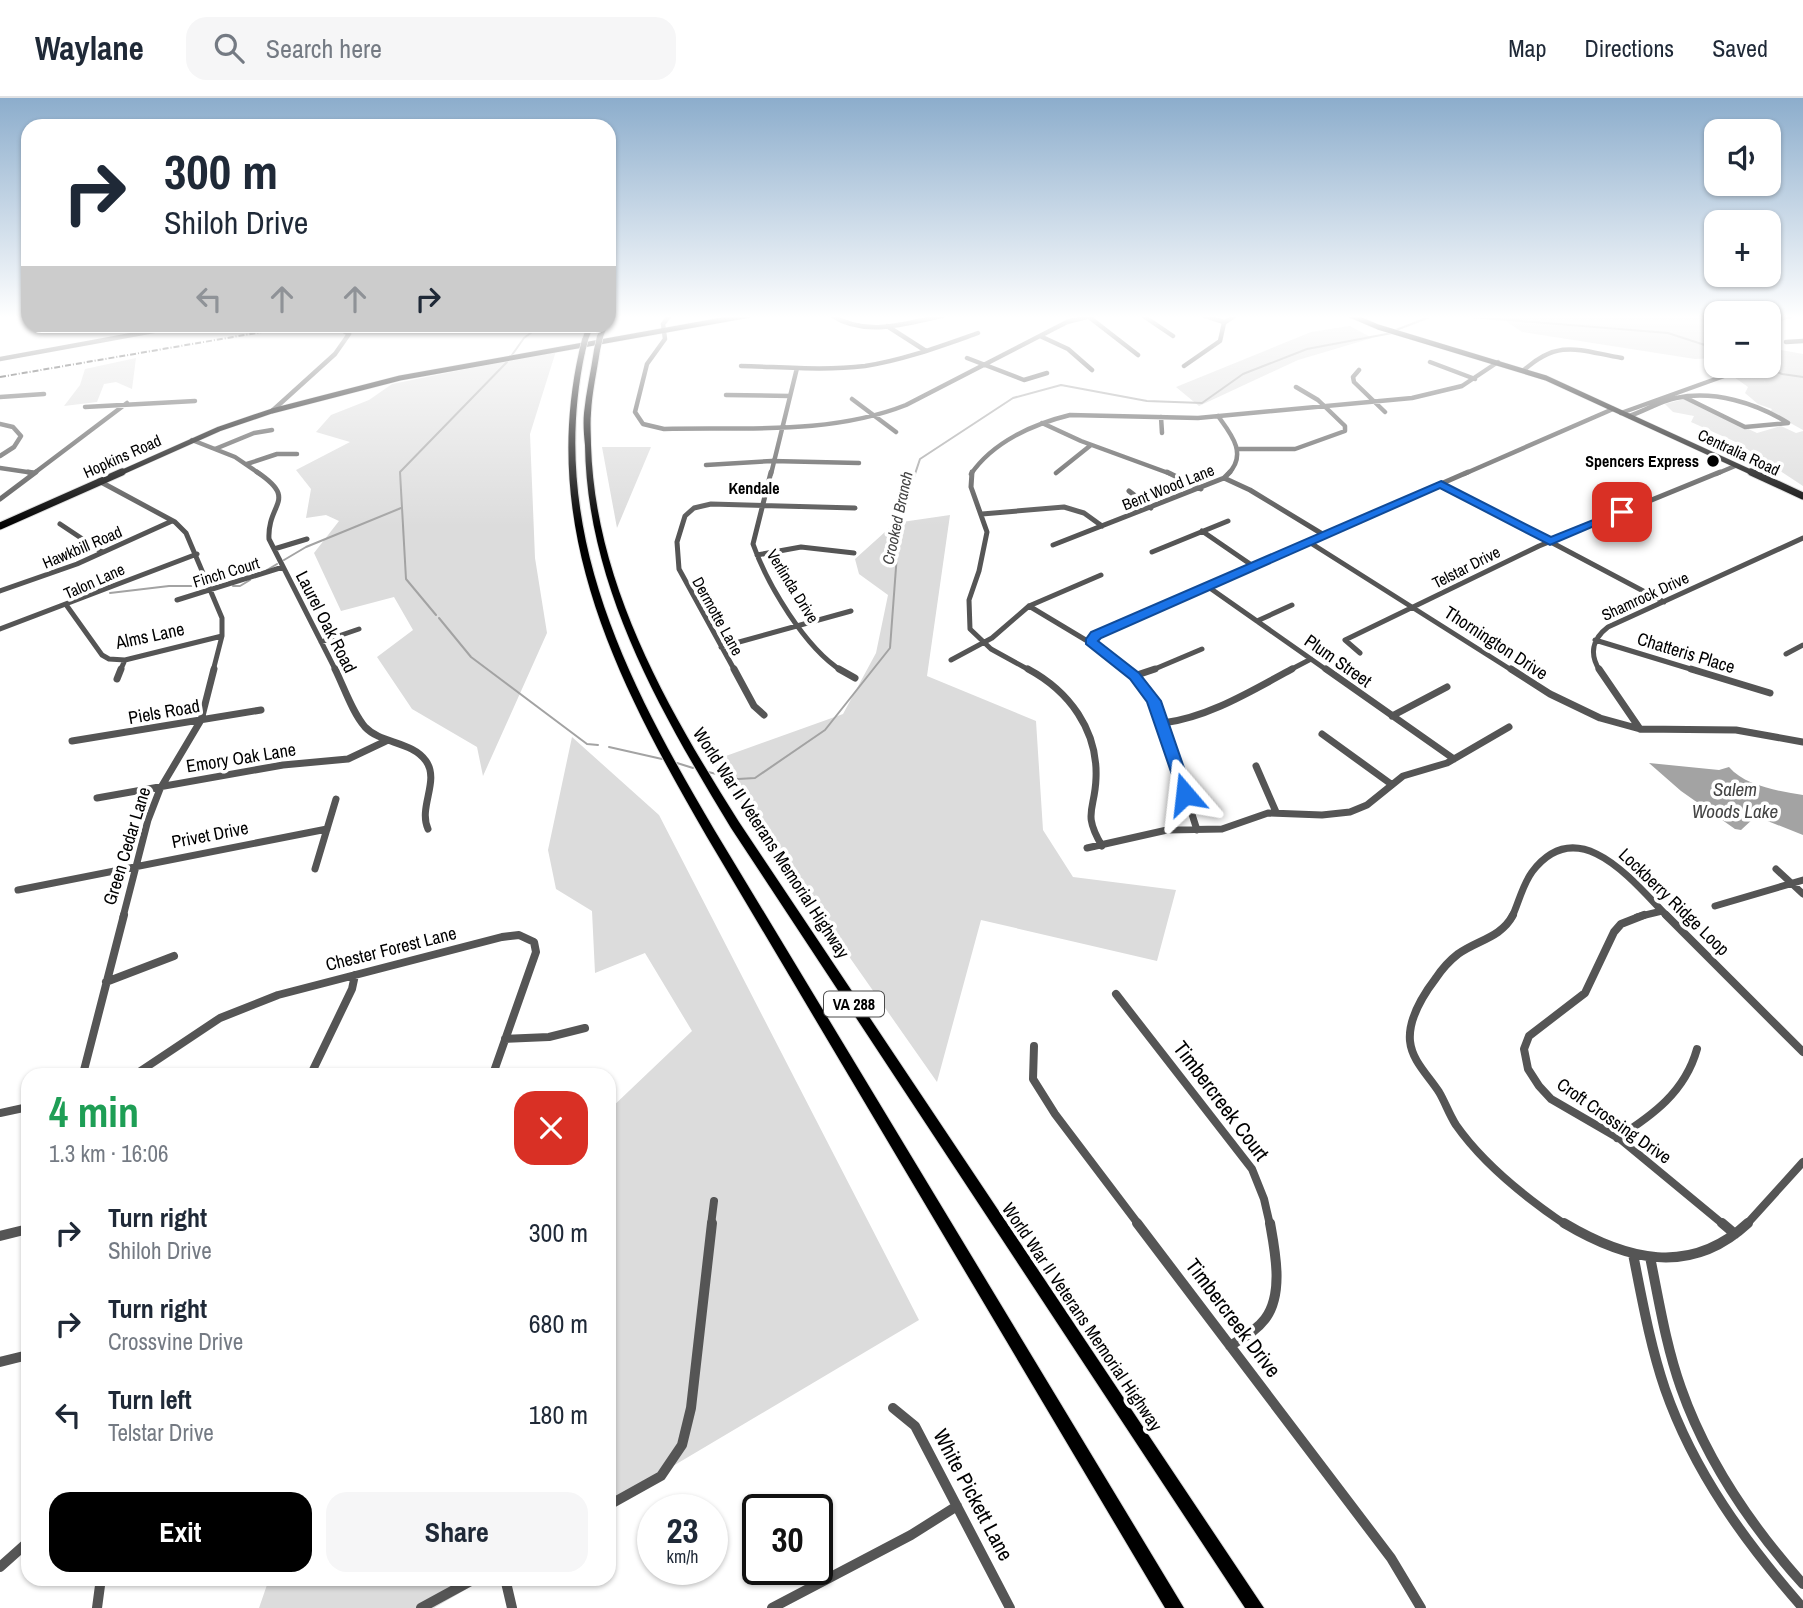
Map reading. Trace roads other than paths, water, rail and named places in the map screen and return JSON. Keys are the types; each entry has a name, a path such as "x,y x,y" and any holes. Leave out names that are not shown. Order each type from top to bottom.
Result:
{"highway":[{"name":"VA 288","path":"575,385 571,426 576,513 598,600 640,705 716,842 1175,1608"},
{"name":"World War II Veterans Memorial Highway","path":"590,385 587,429 589,473 598,532 628,627 664,705 735,825 1255,1608"}],"main road":[{"name":"Hopkins Road","path":"0,526 192,440 272,411 371,385"},
{"name":"Centralia Road","path":"1559,385 1803,496"}],"street":[{"path":"272,411 301,385"},
{"path":"640,385 635,412 641,422 664,429 835,424 878,416 945,385"},
{"name":"Verlinda Drive","path":"793,385 752,538 757,555 800,625 824,657 855,678"},
{"path":"1357,385 1385,412"},
{"path":"1102,846 1093,830 1089,813 1096,772 1085,728 1078,712 1062,691 1045,678 982,644 970,629 967,613 986,539 982,514 970,483 974,466 999,445 1042,423 1079,415 1218,416 1374,402 1436,394 1460,385"},
{"path":"1621,413 1698,385"},
{"path":"1218,416 1238,449 1295,449 1344,433 1346,428 1325,407 1296,387"},
{"path":"0,397 44,394"},
{"path":"726,395 790,396"},
{"path":"1629,416 1670,400 1684,397 1704,397 1766,411 1788,423 1749,428 1684,397"},
{"path":"852,399 897,432"},
{"path":"85,407 127,403 168,405 195,401"},
{"path":"0,499 127,403"},
{"path":"1090,642 1099,634 1613,409"},
{"path":"1161,417 1162,433"},
{"path":"1042,423 1091,445 1160,467 1201,489"},
{"path":"0,424 13,427 21,436 14,447 0,456"},
{"path":"215,449 254,433 272,430"},
{"name":"Laurel Oak Road","path":"192,440 247,464 273,481 279,490 279,501 268,528 274,548 364,726 386,741 416,752 429,766 431,776 423,817 428,830"},
{"path":"1056,473 1091,445"},
{"name":"Bent Wood Lane","path":"1054,545 1224,478 1236,465 1238,449"},
{"path":"247,464 277,454 297,454"},
{"path":"706,465 772,461 859,464"},
{"name":"Telstar Drive","path":"1360,653 1345,640 1550,541 1735,466"},
{"path":"0,468 35,473"},
{"path":"1224,478 1250,490 1324,535"},
{"path":"99,481 172,520 186,533 222,618 222,636"},
{"path":"1441,484 1664,602"},
{"path":"1129,491 1151,508"},
{"name":"Dermotte Lane","path":"764,715 754,706 682,578 677,559 679,533 685,516 699,506 855,508"},
{"path":"982,514 1064,507 1084,513 1102,526"},
{"name":"Hawkbill Road","path":"0,591 48,576 172,520"},
{"path":"1152,552 1228,521"},
{"path":"60,524 102,552"},
{"path":"1202,531 1253,566"},
{"name":"Shamrock Drive","path":"1640,729 1595,663 1595,640 1608,627 1803,538"},
{"path":"274,548 307,539"},
{"name":"Thornington Drive","path":"1309,541 1562,701 1600,718 1640,729 1735,730 1803,741"},
{"path":"757,555 801,547 854,553"},
{"name":"Talon Lane","path":"0,629 67,606 140,574 197,554"},
{"name":"Finch Court","path":"177,600 283,567"},
{"path":"951,660 982,644 1029,606 1101,575"},
{"name":"Plum Street","path":"1207,586 1454,759"},
{"path":"1257,621 1292,605"},
{"name":"Alms Lane","path":"67,606 102,655 109,659 125,660 222,636"},
{"path":"1029,606 1090,642 1134,676 1154,701 1197,830"},
{"path":"721,647 851,611"},
{"path":"321,642 359,629"},
{"name":"Green Cedar Lane","path":"84,1068 148,820 161,787 201,720 222,636"},
{"name":"Chatteris Place","path":"1595,640 1769,693"},
{"path":"1786,654 1803,645"},
{"path":"1134,676 1165,666 1202,649"},
{"path":"1163,723 1183,721 1204,712 1311,659"},
{"path":"117,679 125,660"},
{"path":"1392,716 1447,687"},
{"name":"Piels Road","path":"72,741 261,710"},
{"path":"1087,848 1157,831 1222,829 1258,815 1276,812 1329,815 1350,812 1367,805 1403,776 1454,759 1509,727"},
{"path":"1322,734 1391,784"},
{"name":"Emory Oak Lane","path":"97,798 282,766 341,762 369,752 386,741"},
{"path":"1256,766 1276,812"},
{"path":"315,869 336,799"},
{"name":"Privet Drive","path":"18,890 327,829"},
{"name":"Lockberry Ridge Loop","path":"1801,1168 1735,1234 1712,1250 1697,1255 1650,1257 1597,1242 1562,1222 1516,1185 1454,1123 1437,1088 1421,1069 1413,1053 1410,1034 1414,1015 1443,970 1458,954 1492,937 1507,925 1529,877 1539,863 1554,852 1579,847 1602,855 1614,863 1803,1052"},
{"path":"1776,870 1803,894"},
{"path":"1715,906 1803,880"},
{"name":"Croft Crossing Drive","path":"1662,911 1631,919 1616,927 1608,939 1603,961 1592,985 1573,1005 1530,1033 1524,1048 1530,1074 1546,1093 1565,1108 1617,1138 1735,1234"},
{"name":"Chester Forest Lane","path":"145,1068 227,1015 278,995 502,937 528,937 534,942 536,952 495,1068"},
{"path":"106,982 174,956"},
{"path":"314,1068 352,989 355,975"},
{"name":"Timbercreek Court","path":"1116,994 1252,1170 1264,1194 1276,1280 1274,1299 1265,1320 1230,1346"},
{"path":"505,1039 549,1037 585,1028"},
{"name":"Timbercreek Drive","path":"1034,1046 1032,1072 1036,1086 1391,1559 1421,1608"},
{"path":"1617,1138 1661,1107 1679,1089 1693,1067 1698,1049"},
{"path":"0,1113 21,1108"},
{"path":"616,1501 661,1476 682,1445 691,1408 714,1201"},
{"path":"0,1236 21,1231"},
{"path":"1633,1254 1664,1388 1686,1442 1717,1498 1753,1551 1803,1608"},
{"path":"1650,1257 1682,1390 1712,1458 1757,1530 1803,1584"},
{"path":"0,1362 21,1357"},
{"path":"1664,1388 1682,1390"},
{"name":"White Pickett Lane","path":"894,1408 915,1426 1010,1608"},
{"path":"772,1608 912,1535 957,1506"},
{"path":"0,1567 21,1548"},
{"path":"97,1608 100,1586"},
{"path":"421,1608 461,1586"},
{"path":"507,1586 512,1608"}],"water":[{"name":"Salem Woods Lake","path":"1649,763 1719,770 1729,767 1753,783 1803,795 1803,835 1760,818 1754,818 1741,830 1735,829 1681,791"}],"waterway":[{"path":"436,615 406,579 400,472 484,385"},
{"name":"Crooked Branch","path":"708,772 738,779 755,778 825,730 890,648 897,554 907,498 920,459 1013,398 1059,385"},
{"name":"Crooked Branch","path":"1064,385 1147,401 1202,403 1227,385"},
{"path":"284,560 306,547 401,508"},
{"path":"267,570 277,564"},
{"path":"233,586 240,586 250,580"},
{"path":"110,593 169,586 206,586"},
{"path":"439,618 471,657 587,744 598,745"},
{"path":"609,747 662,759"},
{"path":"677,763 693,768"}],"place":[{"name":"Spencers Express","path":"1713,461"}],"district":[{"name":"Kendale","path":"754,488"}]}
